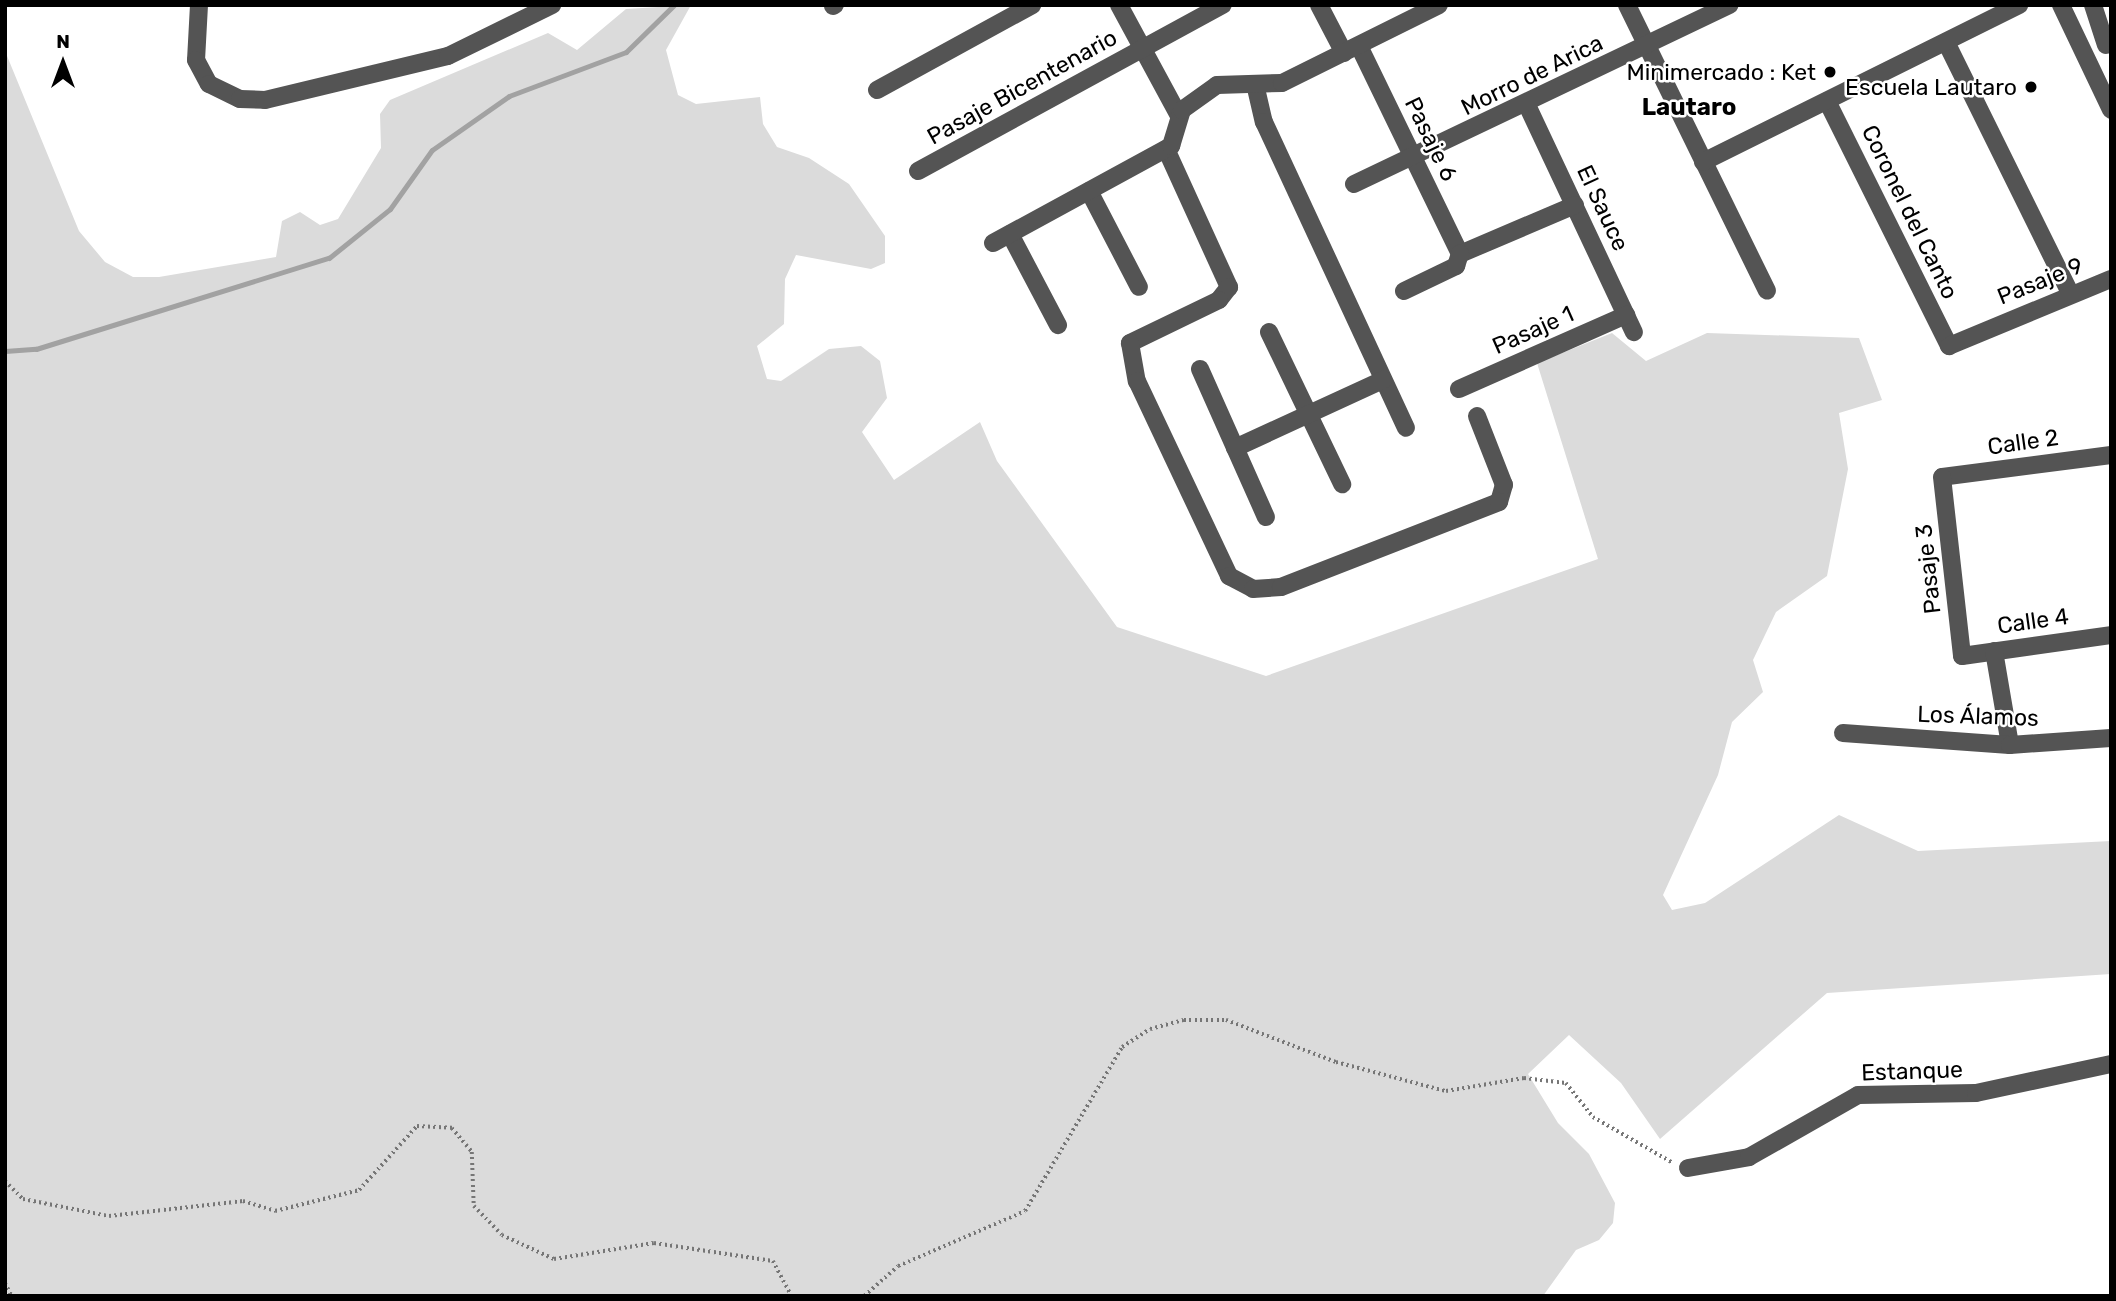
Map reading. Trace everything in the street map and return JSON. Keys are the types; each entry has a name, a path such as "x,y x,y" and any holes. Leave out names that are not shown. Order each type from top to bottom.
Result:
{"street":[{"path":"199,5 196,60 209,84 240,99 265,100 448,56 552,5"},
{"path":"877,90 1032,5"},
{"path":"993,243 1166,149 1177,136 1179,116 1119,5"},
{"name":"Pasaje Bicentenario","path":"918,171 1223,5"},
{"path":"1319,5 1352,49"},
{"path":"1179,116 1217,85 1282,83 1440,5"},
{"path":"1627,5 1767,291"},
{"name":"Morro de Arica","path":"1354,184 1414,160 1730,5"},
{"path":"1703,162 2019,5"},
{"path":"2061,5 2111,110"},
{"path":"2081,44 2108,45 2093,5"},
{"path":"1946,42 2070,293"},
{"name":"Pasaje 6","path":"1352,49 1414,160 1460,254"},
{"path":"1255,84 1264,121 1406,428"},
{"name":"Coronel del Canto","path":"1828,101 1949,346"},
{"name":"El Sauce","path":"1527,105 1634,332"},
{"path":"1166,149 1229,287 1219,300 1130,343 1138,381 1224,569 1253,589 1292,584 1502,499 1504,485 1477,416"},
{"path":"1089,191 1139,287"},
{"path":"1404,291 1456,266 1460,254 1574,205"},
{"path":"1010,234 1058,325"},
{"name":"Pasaje 9","path":"1949,346 2070,293 2111,279"},
{"name":"Pasaje 1","path":"1459,389 1626,315"},
{"path":"1269,332 1342,484"},
{"path":"1200,369 1266,517"},
{"path":"1235,448 1384,380"},
{"name":"Calle 2","path":"1942,477 2111,455"},
{"name":"Pasaje 3","path":"1942,477 1962,656"},
{"name":"Calle 4","path":"1962,656 2111,635"},
{"path":"1994,651 2010,745"},
{"name":"Los Álamos","path":"1843,733 2010,745 2111,738"},
{"name":"Estanque","path":"1688,1168 1749,1157 1858,1095 2000,1090 2111,1064"}],"path":[{"path":"864,1296 898,1266 1025,1211 1122,1047 1150,1029 1184,1020 1226,1020 1336,1062 1446,1091 1524,1078 1566,1083 1593,1117 1654,1158 1688,1168"},
{"path":"5,1181 23,1199 109,1216 243,1201 275,1211 359,1191 417,1126 452,1128 472,1152 474,1206 502,1235 554,1259 654,1242 773,1261 792,1296"},
{"path":"5,1283 12,1296"}],"shaded area":[{"path":"691,5 666,50 678,95 696,104 760,97 763,124 777,147 809,158 849,184 885,236 885,263 871,269 796,255 785,279 784,324 757,346 767,379 781,381 829,349 861,346 880,361 887,398 862,432 894,480 980,422 997,461 1117,627 1266,676 1598,559 1537,363 1612,333 1646,361 1707,333 1859,338 1882,400 1839,413 1848,469 1827,576 1776,612 1753,660 1763,692 1732,722 1718,775 1663,895 1672,910 1705,903 1839,815 1918,851 2111,841 2111,974 1827,993 1660,1139 1621,1083 1569,1035 1528,1074 1558,1123 1589,1154 1615,1203 1613,1223 1599,1240 1576,1250 1543,1296 5,1296 5,51 79,231 105,262 133,277 159,277 276,257 282,221 300,212 320,225 338,219 381,148 380,114 390,100 548,33 577,50 626,9"}],"waterway":[{"path":"5,351 36,349 329,258 390,209 432,150 509,96 626,52 674,5"}],"place":[{"name":"Minimercado : Ket","path":"1830,72"},
{"name":"Escuela Lautaro","path":"2031,87"}],"district":[{"name":"Lautaro","path":"1689,108"}]}
